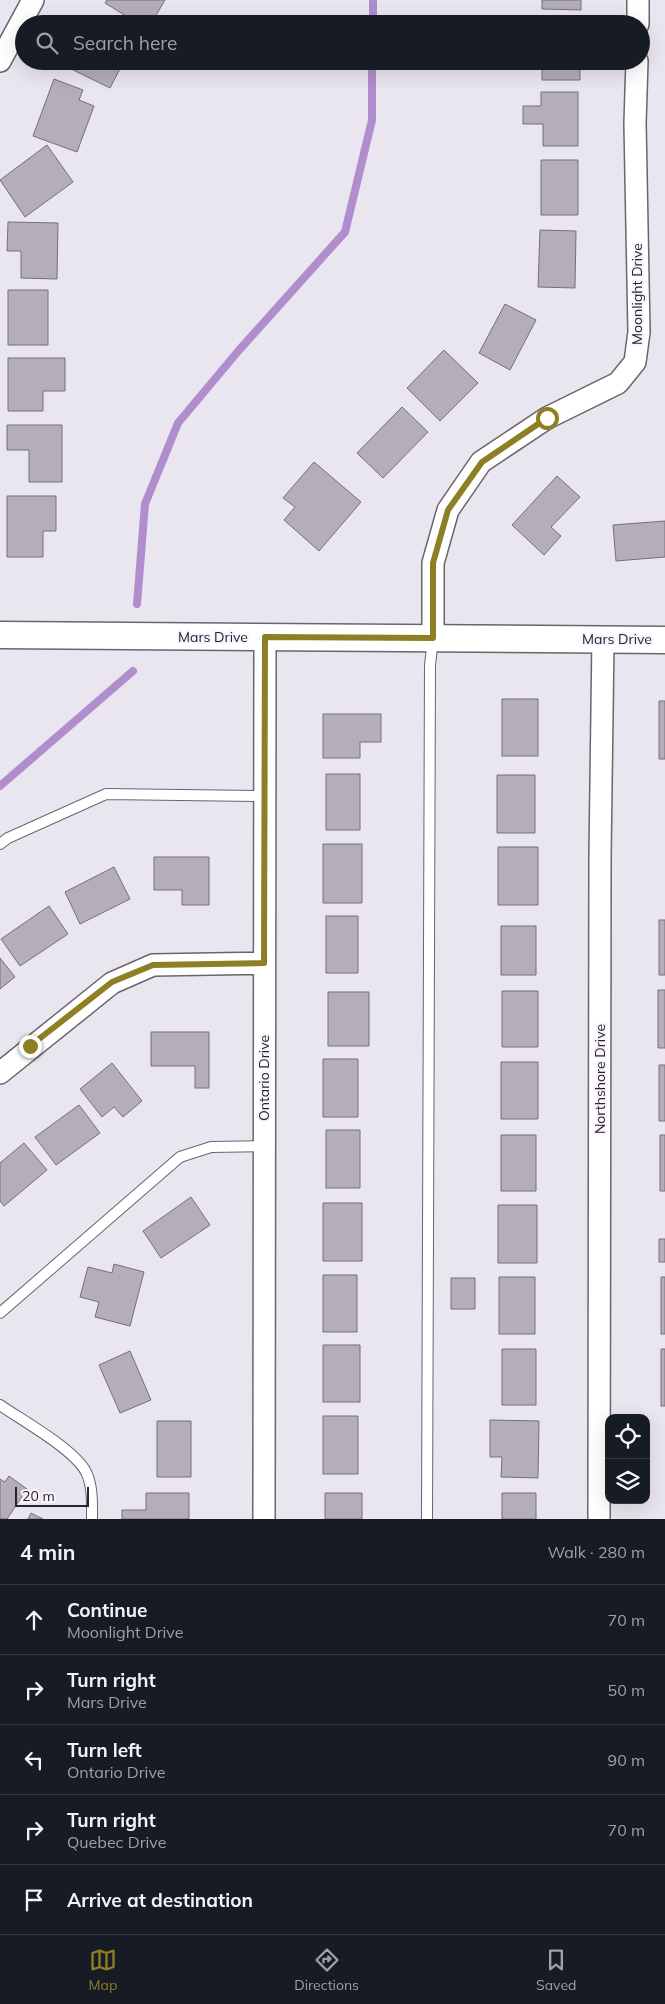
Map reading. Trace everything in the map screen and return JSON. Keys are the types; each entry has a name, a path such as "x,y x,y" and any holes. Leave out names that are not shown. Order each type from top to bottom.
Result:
{"street":[{"path":"26,15 34,0"},
{"path":"638,0 638,15"},
{"path":"0,61 15,34"},
{"name":"Moonlight Drive","path":"433,638 433,563 448,510 482,462 547,418 618,383 635,362 639,332 635,123 637,70"},
{"name":"Mars Drive","path":"0,635 665,640"},
{"name":"Ontario Drive","path":"264,1519 265,637"},
{"name":"Northshore Drive","path":"599,1519 600,857 603,640"},
{"path":"0,1073 112,982 153,965 264,963"}],"lane":[{"path":"427,1519 430,665 433,638"},
{"path":"0,844 8,838 106,794 264,796"},
{"path":"0,1314 180,1157 211,1147 264,1146"},
{"path":"0,1405 65,1450 86,1472 92,1496 92,1519"}],"building":[{"path":"107,0 165,0 156,15 124,15 105,3"},
{"path":"542,0 581,0 581,10 542,9"},
{"path":"73,70 119,70 110,88"},
{"path":"542,70 580,70 580,80 542,80"},
{"path":"54,79 83,90 79,100 94,106 77,152 33,136"},
{"path":"541,92 578,92 578,146 543,146 543,124 523,124 523,106 541,106"},
{"path":"47,145 73,182 25,217 0,180"},
{"path":"541,160 578,160 578,215 541,215"},
{"path":"8,222 58,223 57,279 21,278 21,251 7,251"},
{"path":"540,230 576,231 575,288 538,287"},
{"path":"8,290 48,290 48,345 8,345"},
{"path":"505,304 536,320 510,370 479,353"},
{"path":"444,350 478,383 440,421 407,388"},
{"path":"8,358 65,358 65,391 43,391 43,411 8,411"},
{"path":"402,407 428,432 383,478 357,453"},
{"path":"7,425 62,425 62,482 29,482 29,450 7,450"},
{"path":"314,462 361,502 319,551 284,520 295,507 283,498"},
{"path":"557,476 580,497 551,527 561,536 544,555 512,525"},
{"path":"7,496 56,496 56,531 43,531 43,557 7,557"},
{"path":"665,521 665,557 616,561 613,525"},
{"path":"502,699 538,699 538,756 502,756"},
{"path":"659,701 665,701 665,759 659,759"},
{"path":"323,714 381,714 381,742 360,742 360,758 323,758"},
{"path":"326,774 360,774 360,830 326,830"},
{"path":"497,775 535,775 535,833 497,833"},
{"path":"323,844 362,844 362,903 323,903"},
{"path":"498,847 538,847 538,905 498,905"},
{"path":"154,857 209,857 209,905 182,905 182,890 154,890"},
{"path":"114,867 130,899 80,924 65,892"},
{"path":"49,906 68,934 20,966 1,939"},
{"path":"326,916 358,916 358,973 326,973"},
{"path":"659,920 665,920 665,975 659,975"},
{"path":"501,926 536,926 536,975 501,975"},
{"path":"0,958 15,977 0,989"},
{"path":"658,990 665,990 665,1048 658,1048"},
{"path":"502,991 538,991 538,1047 502,1047"},
{"path":"328,992 369,992 369,1046 328,1046"},
{"path":"151,1032 209,1032 209,1088 195,1088 195,1066 151,1066"},
{"path":"323,1059 358,1059 358,1117 323,1117"},
{"path":"501,1062 538,1062 538,1119 501,1119"},
{"path":"112,1063 142,1101 123,1117 114,1107 102,1117 80,1089"},
{"path":"659,1065 665,1065 665,1121 659,1121"},
{"path":"79,1105 100,1133 56,1165 35,1137"},
{"path":"326,1130 360,1130 360,1188 326,1188"},
{"path":"501,1135 536,1135 536,1191 501,1191"},
{"path":"660,1135 665,1135 665,1191 660,1191"},
{"path":"24,1143 47,1170 4,1206 0,1201 0,1163"},
{"path":"191,1197 210,1225 161,1258 143,1231"},
{"path":"323,1203 362,1203 362,1261 323,1261"},
{"path":"498,1205 537,1205 537,1263 498,1263"},
{"path":"659,1239 665,1239 665,1262 659,1262"},
{"path":"114,1264 144,1272 130,1326 95,1317 99,1302 80,1297 88,1267 112,1273"},
{"path":"323,1275 357,1275 357,1332 323,1332"},
{"path":"499,1277 535,1277 535,1334 499,1334"},
{"path":"661,1277 665,1277 665,1334 661,1334"},
{"path":"451,1278 475,1278 475,1309 451,1309"},
{"path":"323,1345 360,1345 360,1402 323,1402"},
{"path":"502,1349 536,1349 536,1405 502,1405"},
{"path":"661,1349 665,1349 665,1406 661,1406"},
{"path":"130,1351 151,1400 120,1413 99,1365"},
{"path":"323,1416 358,1416 358,1474 323,1474"},
{"path":"490,1420 539,1421 538,1478 501,1477 502,1457 490,1457"},
{"path":"157,1421 191,1421 191,1477 157,1477"},
{"path":"9,1476 27,1489 7,1519 0,1519 0,1479 5,1482"},
{"path":"146,1493 189,1493 189,1519 122,1519 122,1510 146,1510"},
{"path":"325,1493 362,1493 362,1519 325,1519"},
{"path":"502,1493 536,1493 536,1519 502,1519"},
{"path":"31,1513 43,1519 28,1519"}],"waterway":[{"path":"373,0 373,15"},
{"path":"137,604 145,504 178,423 240,349 345,232 372,120 372,70"},
{"path":"0,786 133,671"}],"route":[{"path":"30,1046 112,982 153,965 264,963 265,637 433,638 433,563 448,510 482,462 547,418"}]}
